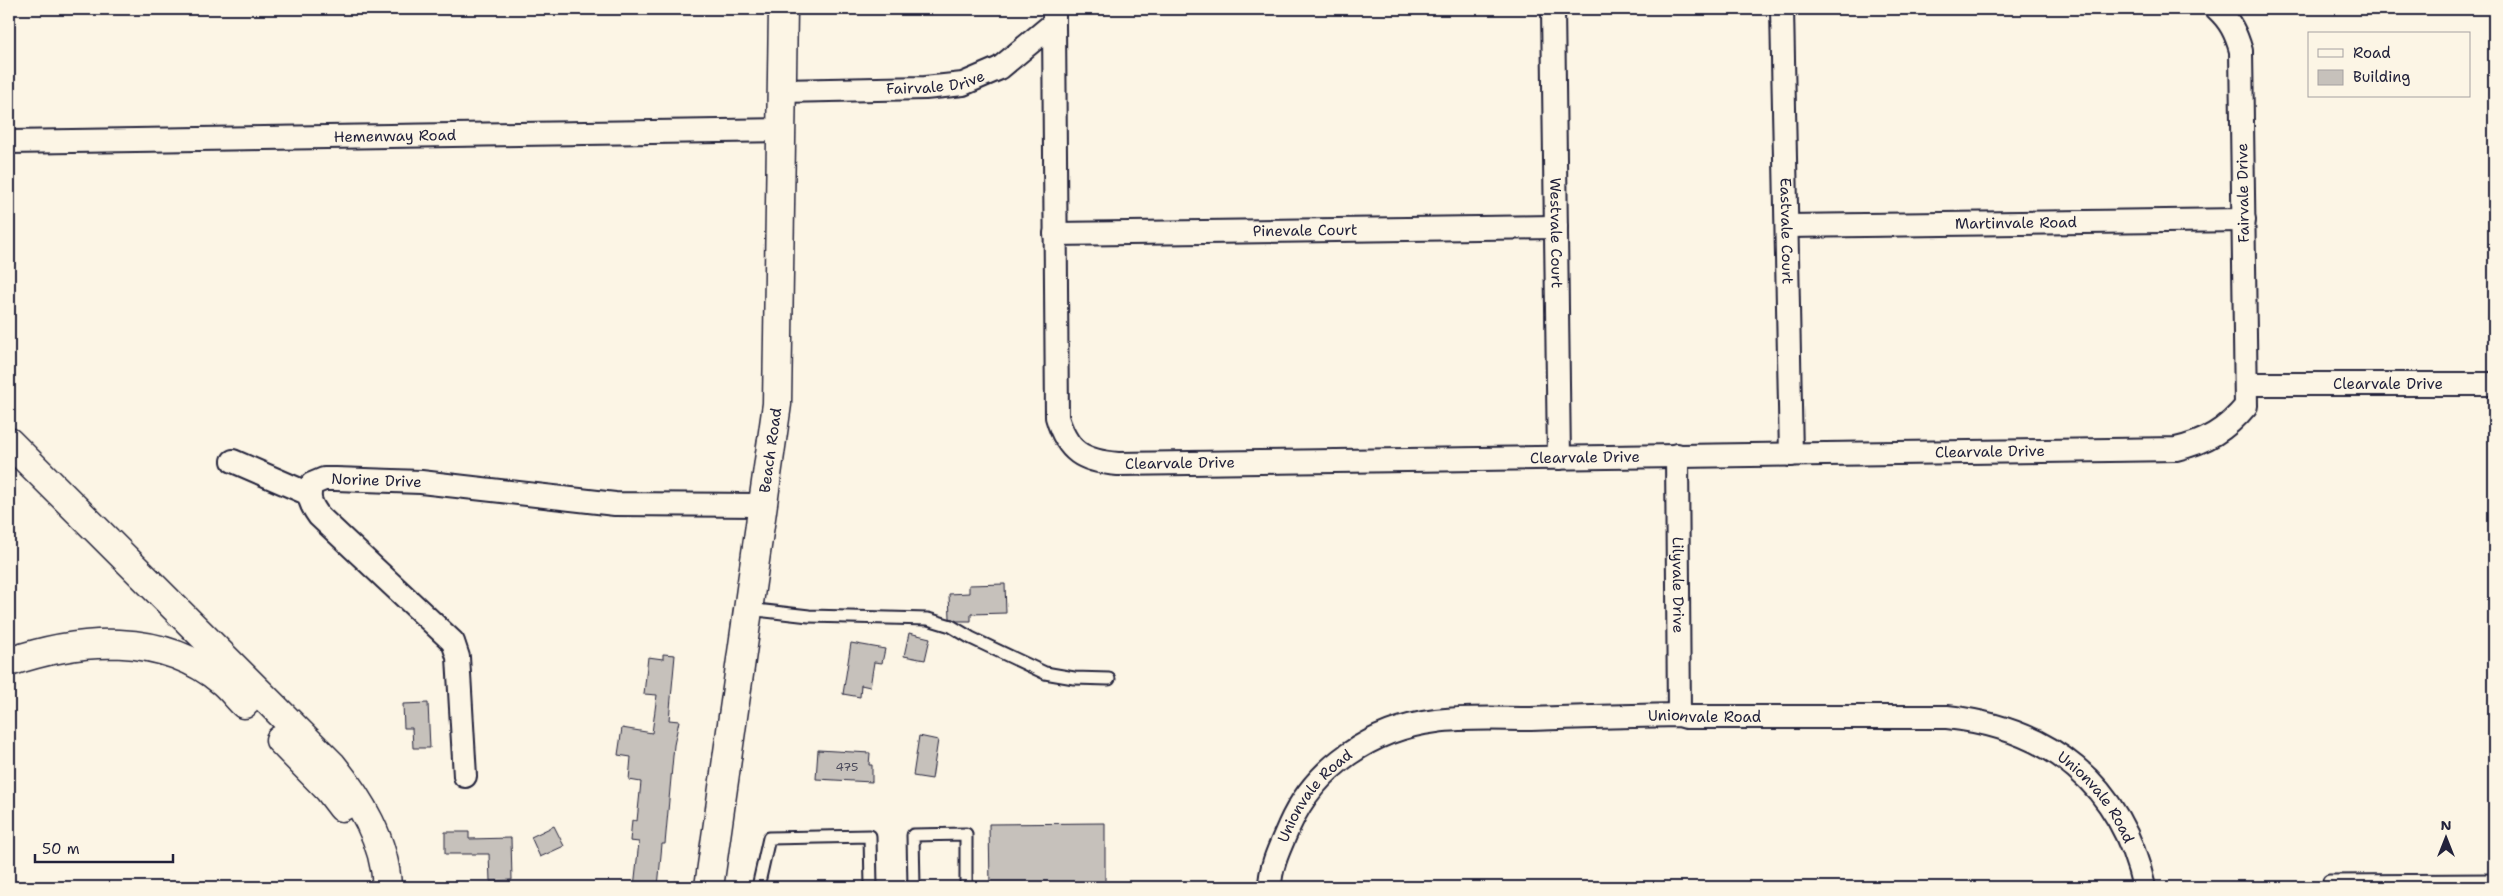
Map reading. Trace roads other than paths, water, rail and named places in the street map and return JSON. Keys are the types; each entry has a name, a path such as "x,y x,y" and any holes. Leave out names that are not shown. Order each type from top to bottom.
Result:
{"main road":[{"name":"Beach Road","path":"710,887 777,404 783,9"},
{"path":"9,442 332,764 354,792 371,821 381,851 387,887"},
{"path":"9,662 36,653 70,646 106,643 152,648 190,661 223,682 329,790 350,818 360,841 367,860 371,887"}],"street":[{"name":"Westvale Court","path":"1553,9 1559,458"},
{"name":"Eastvale Court","path":"1782,9 1791,455"},
{"name":"Fairvale Drive","path":"2217,9 2228,19 2236,34 2241,51 2246,384"},
{"name":"Fairvale Drive","path":"782,91 925,88 963,84 1000,68 1054,16"},
{"name":"Clearvale Drive","path":"1054,16 1057,417 1067,440 1079,454 1090,460 1118,464 2176,449 2202,442 2231,424 2246,406 2246,384 2494,384"},
{"name":"Hemenway Road","path":"9,142 781,130"},
{"name":"Martinvale Road","path":"1787,226 2244,220"},
{"name":"Pinevale Court","path":"1055,234 1556,227"},
{"name":"Lilyvale Drive","path":"1678,455 1679,715"},
{"path":"233,460 309,494"},
{"name":"Norine Drive","path":"466,776 458,657 453,642 319,516 310,504 309,494 312,484 324,479 430,482 615,504 763,506"},
{"name":"Unionvale Road","path":"1270,887 1278,851 1302,801 1322,775 1335,763 1364,744 1386,734 1438,720 1679,715 1686,718 1947,717 1976,720 2004,727 2031,737 2056,752 2078,769 2099,790 2116,813 2129,839 2144,887"}],"lane":[{"path":"748,609 809,616 928,619 951,626 971,638 1045,673 1074,678 1109,679"},
{"path":"914,887 913,834 966,834 966,887"},
{"path":"758,887 769,838 870,836 871,887"},
{"path":"2329,881 2494,880"}]}
